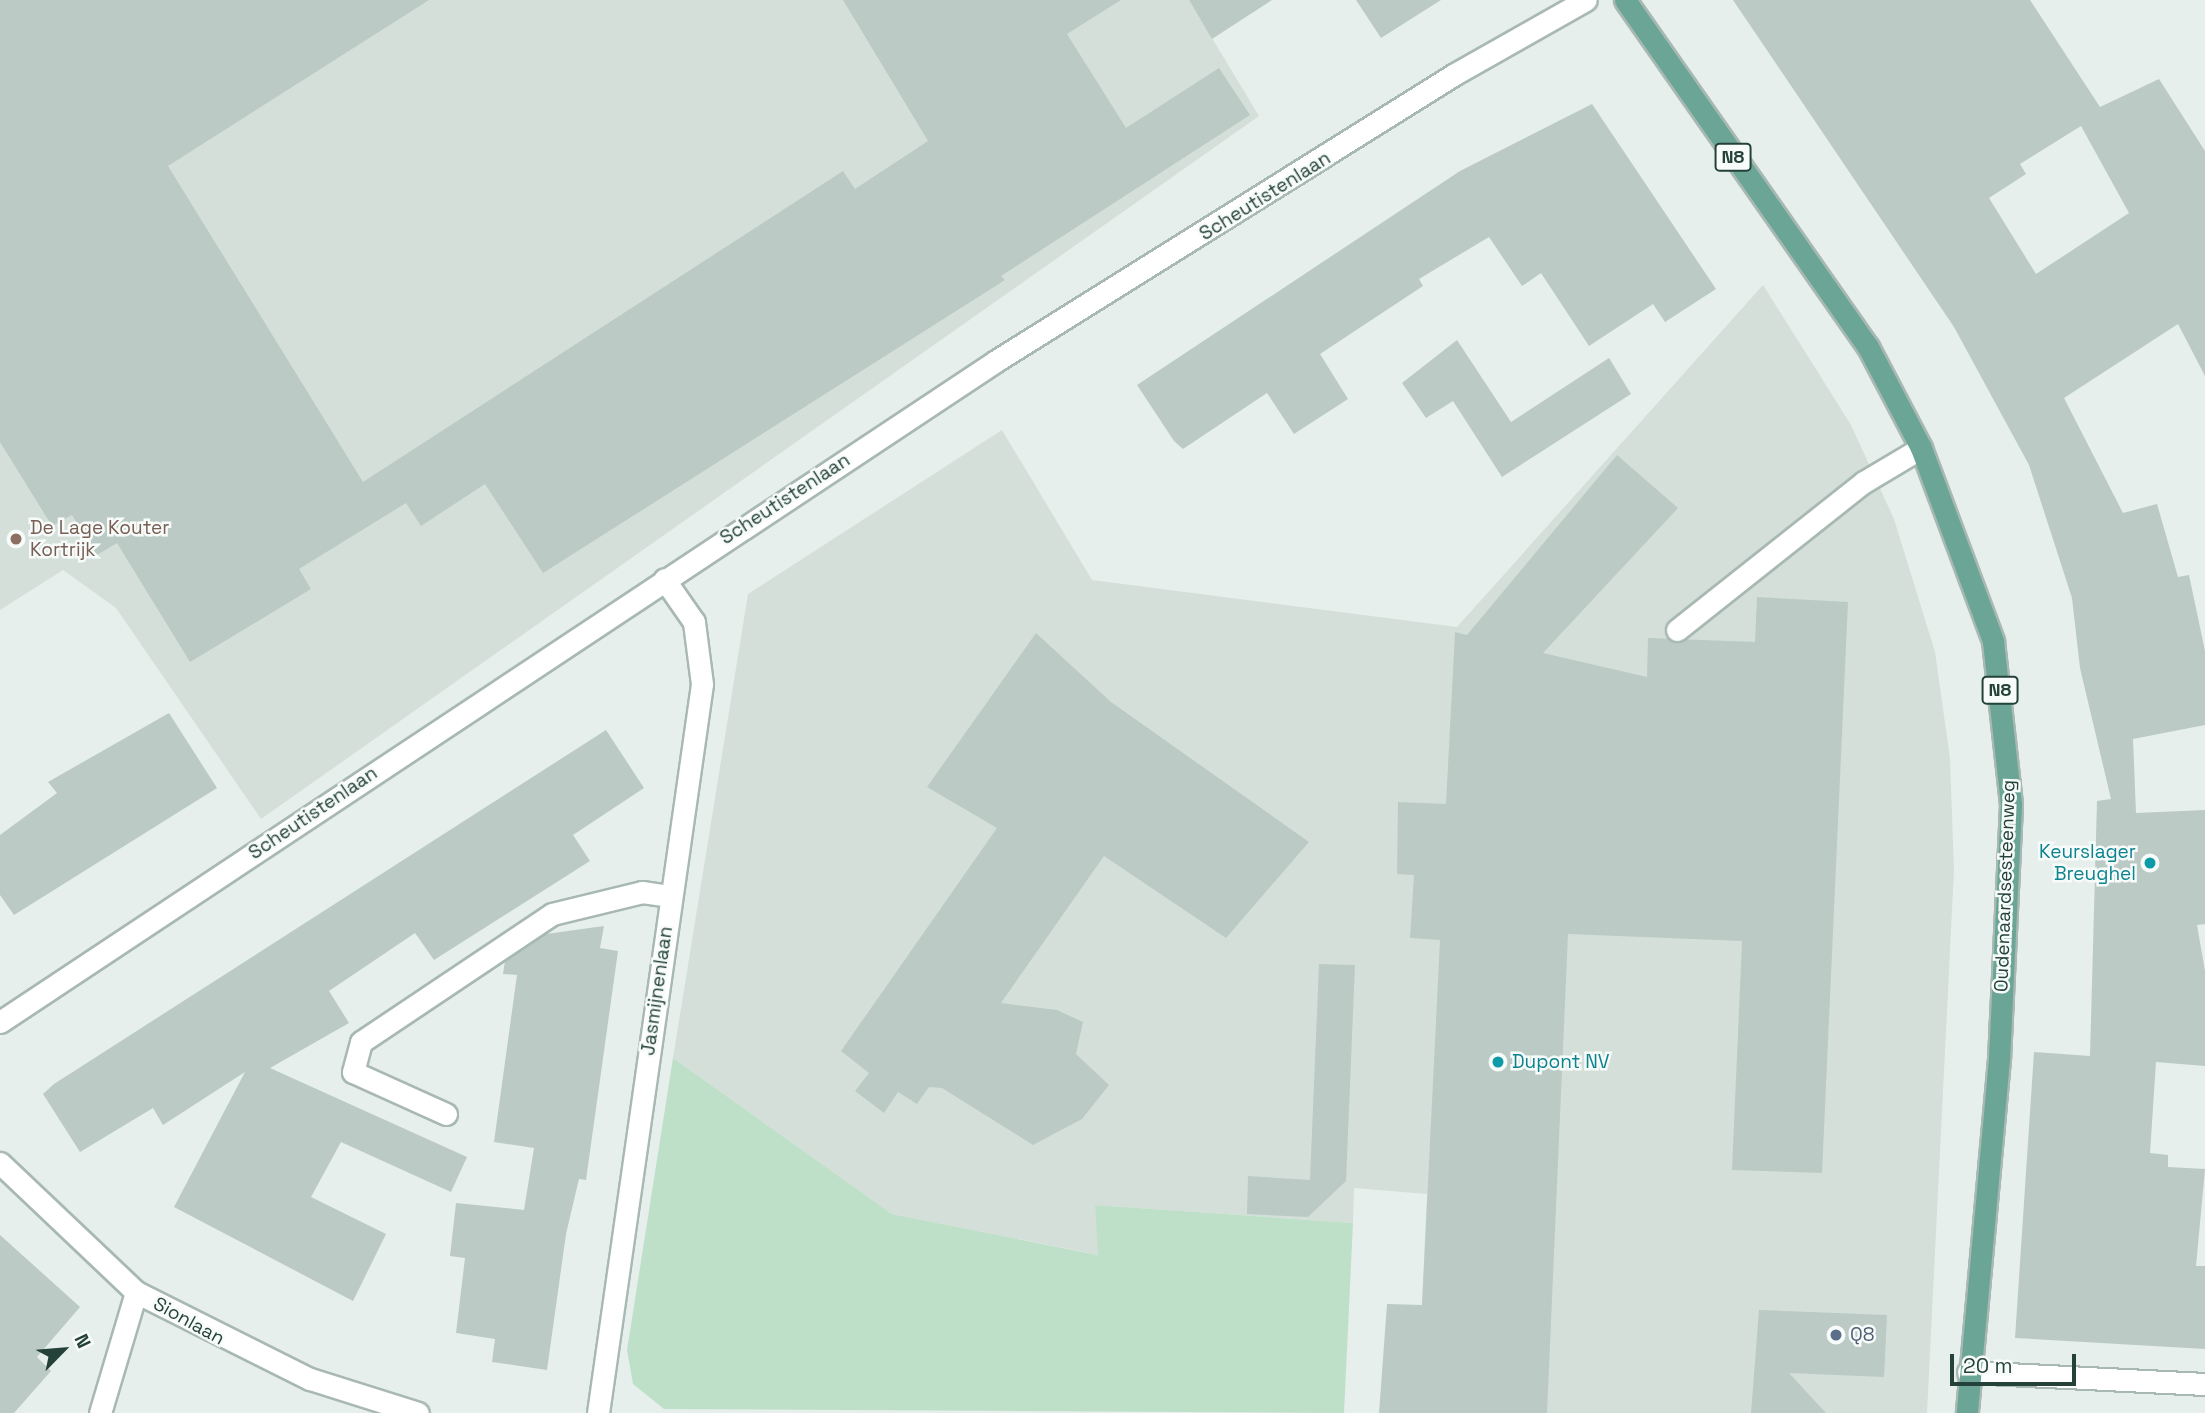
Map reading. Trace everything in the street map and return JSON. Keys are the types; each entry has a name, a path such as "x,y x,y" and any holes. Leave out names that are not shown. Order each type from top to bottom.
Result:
{"main road":[{"name":"Oudenaardsesteenweg","path":"1625,0 1845,310 1921,448 1993,641 2011,805 1998,1059 1968,1372 1967,1413"}],"street":[{"name":"Scheutistenlaan","path":"0,1022 996,361 1455,74 1586,0"},
{"path":"1677,630 1864,482 1921,448"},
{"name":"Jasmijnenlaan","path":"598,1413 702,684 694,622 664,579"},
{"path":"446,1114 353,1072 361,1042 552,914 642,892 671,896"},
{"name":"Sionlaan","path":"0,1163 136,1292 310,1380 418,1413"},
{"path":"100,1413 136,1292"},
{"path":"1968,1372 2205,1384"}],"shaded area":[{"path":"0,0 1189,0 1259,116 261,819 116,608 63,570 0,610"},
{"path":"1763,285 1851,425 1894,519 1935,652 1950,758 1954,870 1927,1413 1417,1413 1427,1194 1354,1188 1353,1223 1095,1205 1099,1255 892,1214 673,1058 748,594 1002,430 1092,580 1457,627"}],"green space":[{"path":"673,1058 892,1214 1098,1255 1095,1205 1353,1223 1344,1413 664,1409 633,1384 627,1350"}],"building":[{"path":"0,0 429,0 168,166 363,482 843,171 855,189 928,141 843,0 1121,0 1067,34 1126,128 1219,68 1250,115 1001,276 1005,280 543,573 485,484 421,526 406,503 299,569 311,589 190,662 117,543 97,555 72,515 52,526 0,442"},
{"path":"1189,0 1272,0 1212,39"},
{"path":"1356,0 1441,0 1381,38"},
{"path":"1733,0 2030,0 2100,107 2159,79 2205,151 2205,376 2178,324 2064,398 2123,513 2157,504 2178,577 2189,575 2205,651 2205,725 2133,739 2136,813 2205,810 2205,924 2197,925 2205,971 2205,1066 2156,1062 2150,1153 2168,1155 2168,1167 2205,1169 2196,1266 2205,1266 2205,1349 2015,1338 2034,1052 2090,1056 2097,801 2111,799 2080,668 2072,598 2029,465 1954,327","holes":["2081,126 2129,213 2036,274 1989,198 2026,174 2020,164"]},
{"path":"1592,104 1716,289 1665,322 1653,304 1589,346 1541,273 1522,286 1489,237 1419,279 1423,286 1320,354 1348,399 1294,434 1267,393 1183,449 1174,441 1137,385 1460,171"},
{"path":"1457,340 1511,422 1609,358 1631,394 1502,477 1453,401 1426,418 1402,383"},
{"name":"Dupont NV","path":"1617,455 1678,508 1543,653 1647,677 1648,638 1755,642 1757,597 1848,602 1822,1173 1732,1170 1742,941 1568,934 1547,1413 1379,1413 1387,1304 1422,1305 1440,940 1410,938 1414,875 1397,874 1398,802 1446,804 1455,632 1467,635"},
{"path":"1036,633 1111,702 1309,842 1226,938 1104,856 1001,1003 1057,1010 1083,1022 1076,1054 1109,1085 1082,1119 1033,1145 942,1088 929,1087 917,1104 898,1092 884,1113 855,1091 869,1073 841,1051 997,828 927,787"},
{"path":"169,713 217,788 14,915 0,895 0,835 57,793 48,782"},
{"path":"606,730 644,788 573,835 590,861 434,960 415,933 329,991 349,1023 270,1068 467,1157 451,1192 341,1142 311,1197 386,1234 353,1301 174,1207 245,1072 163,1125 153,1108 80,1152 43,1094 54,1084"},
{"path":"604,926 600,948 618,951 586,1180 579,1179 566,1234 547,1370 492,1362 495,1339 456,1333 465,1258 450,1256 456,1203 524,1210 534,1148 494,1142 517,975 503,974 505,961 546,934"},
{"path":"1319,964 1355,965 1346,1181 1308,1217 1247,1214 1248,1176 1310,1180"},
{"path":"0,1235 80,1307 37,1357 51,1371 14,1413 0,1413"},
{"path":"1759,1310 1887,1315 1884,1377 1789,1373 1826,1413 1751,1413"}],"place":[{"name":"De Lage Kouter Kortrijk","path":"16,539"},
{"name":"Keurslager Breughel","path":"2150,863"},
{"name":"Dupont NV","path":"1498,1062"},
{"name":"Q8","path":"1836,1335"}]}
